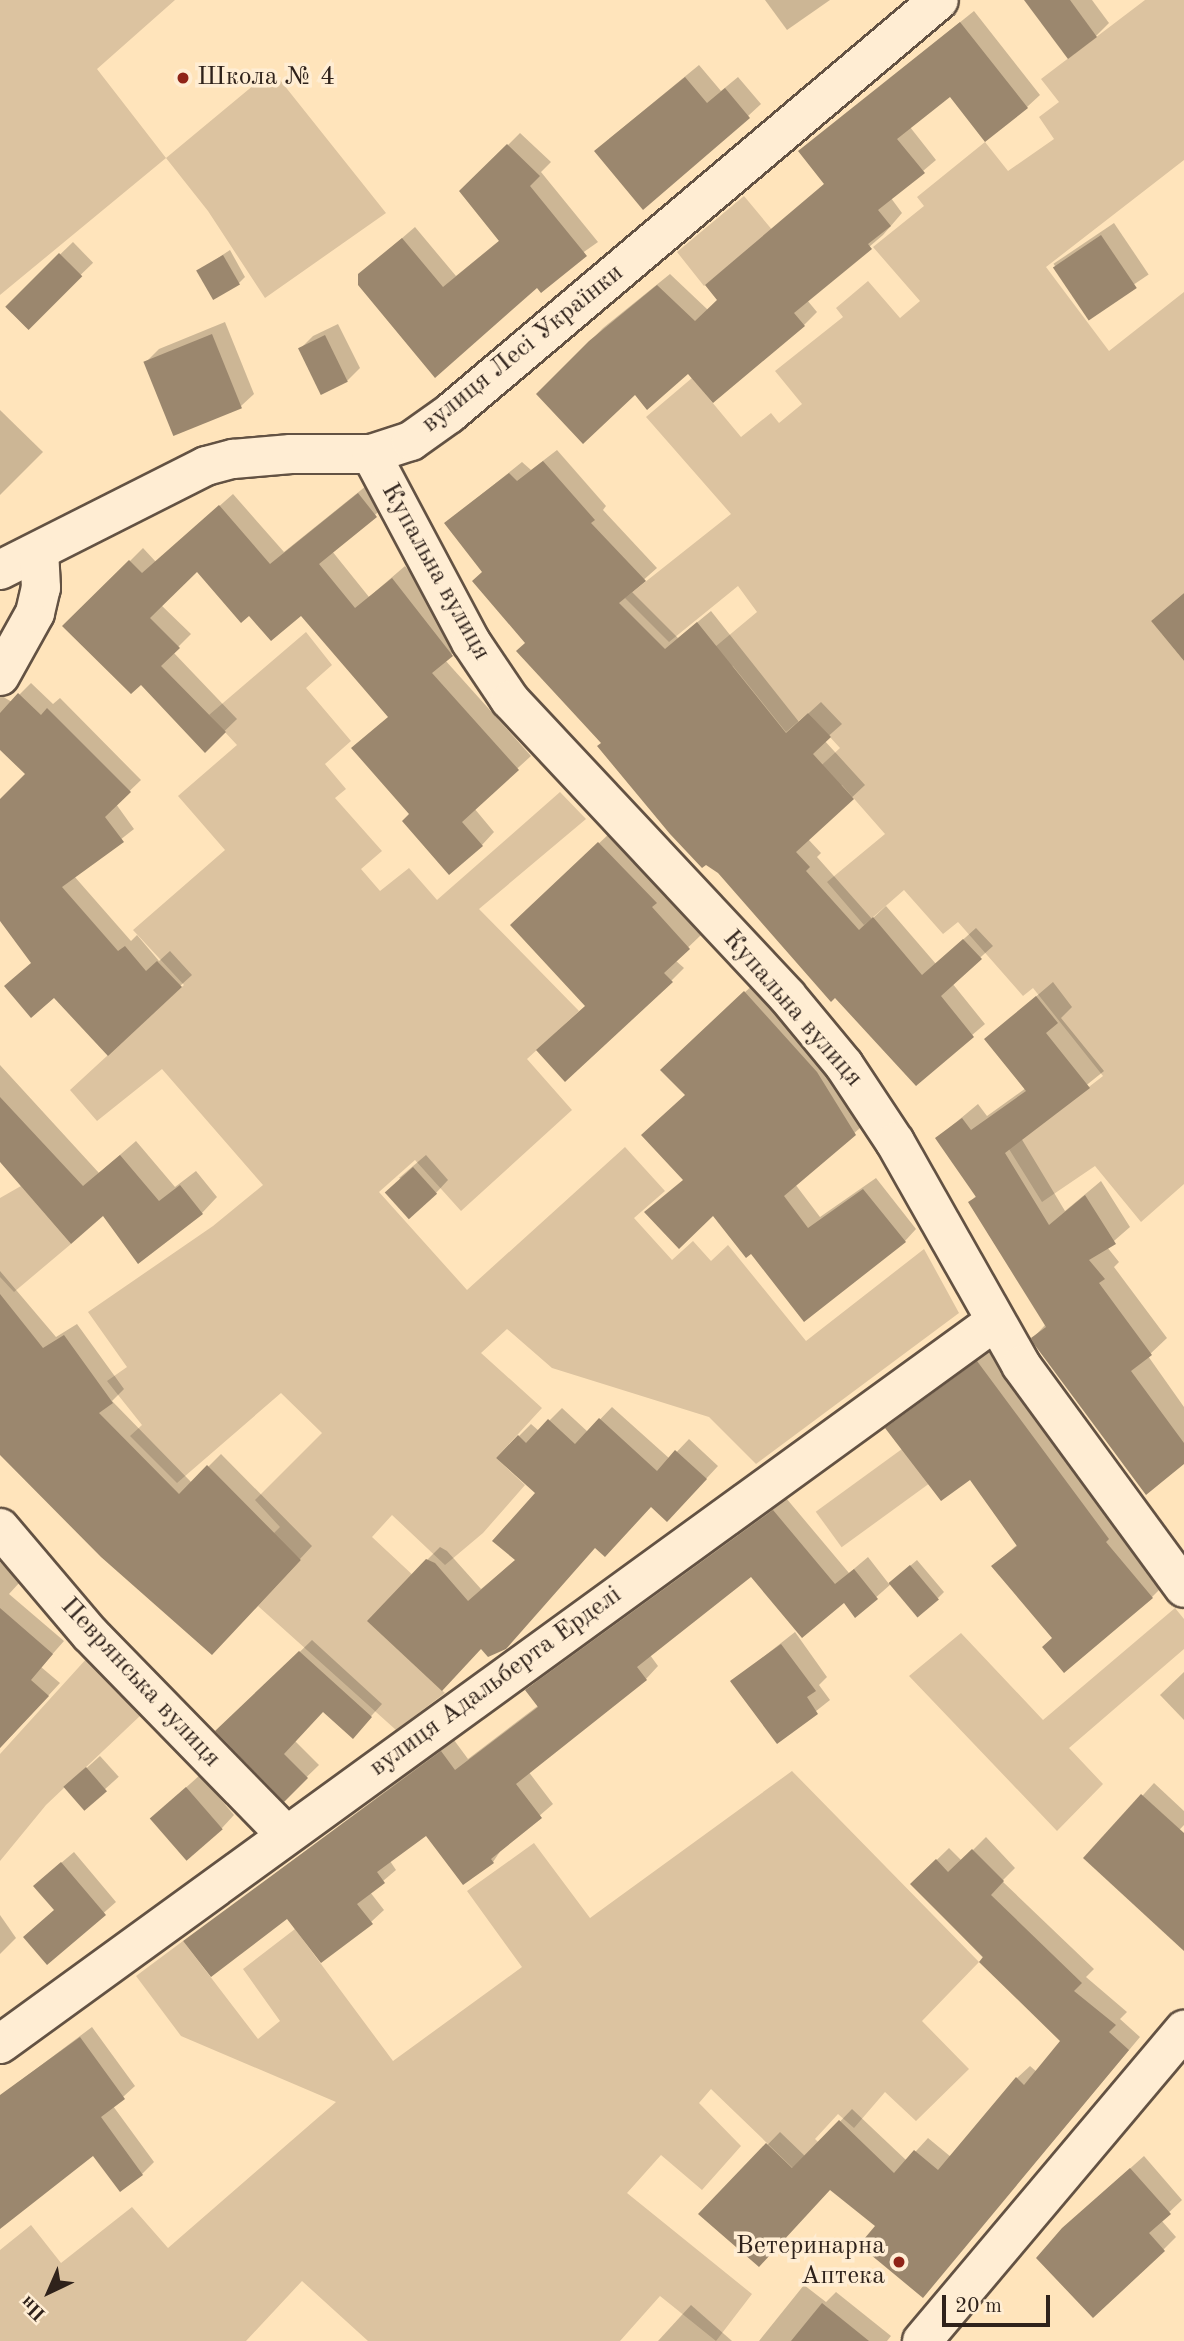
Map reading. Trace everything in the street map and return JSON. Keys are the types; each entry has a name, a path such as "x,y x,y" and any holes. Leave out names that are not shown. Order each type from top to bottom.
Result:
{"street":[{"name":"вулиця Лесі Українки","path":"0,570 39,554 156,488 206,466 233,459 291,454 371,454 411,440 449,414 939,0"},
{"name":"Купальна вулиця","path":"371,454 471,642 510,700 815,1027 871,1102 994,1322 1065,1428 1184,1588"},
{"path":"0,676 36,613 41,587 39,554"},
{"name":"вулиця Адальберта Ерделі","path":"0,2044 285,1834 994,1322"},
{"name":"Певрянська вулиця","path":"0,1528 90,1634 285,1834"},
{"path":"922,2341 1184,2030"}],"shaded area":[{"path":"0,0 175,0 97,69 166,158 0,295"},
{"path":"1145,0 1184,0 1184,160 1046,267 1109,351 1184,292 1184,593 1151,621 1184,661 1184,1184 1141,1222 1095,1166 1042,1202 1009,1149 1103,1076 1033,988 1023,996 958,922 943,934 904,890 864,925 827,882 885,834 842,785 753,829 840,748 808,713 786,732 733,666 703,657 757,612 738,586 669,642 625,598 731,514 646,417 692,378 741,437 771,413 779,423 802,404 775,371 843,317 836,308 868,281 900,318 920,301 873,247 924,206 917,197 985,142 1008,171 1054,139 1039,117 1059,102 1041,79"},
{"path":"272,70 386,213 265,298 208,211 166,158"},
{"path":"744,196 803,267 744,253 704,286 677,252"},
{"path":"306,632 332,665 306,688 351,741 325,764 346,789 335,798 382,851 361,869 380,891 409,868 437,900 560,792 586,819 479,909 579,1011 527,1059 572,1110 461,1211 415,1160 379,1192 467,1290 625,1147 665,1191 634,1218 672,1260 693,1241 711,1261 728,1245 806,1341 924,1249 959,1313 756,1464 709,1417 552,1368 507,1329 481,1353 542,1408 496,1458 525,1485 483,1533 445,1565 392,1515 372,1537 417,1579 368,1621 445,1693 396,1730 258,1606 301,1560 273,1534 280,1527 255,1500 322,1433 281,1393 177,1483 130,1436 142,1425 107,1381 127,1367 88,1312 213,1226 263,1185 162,1069 97,1121 70,1090 184,985 133,930 225,850 178,796 237,745 209,715"},
{"path":"21,1186 71,1244 14,1292 0,1277 0,1198"},
{"path":"946,1417 972,1453 842,1547 816,1512"},
{"path":"1175,1608 1184,1619 1184,1649 1069,1748 1103,1784 1057,1831 909,1676 961,1633 1043,1720"},
{"path":"88,1657 142,1714 46,1805 0,1861 0,1754"},
{"path":"792,1771 979,1962 922,2021 969,2069 916,2121 885,2092 854,2128 838,2114 815,2139 846,2169 823,2197 711,2089 699,2103 741,2146 702,2190 661,2155 627,2193 752,2294 716,2341 660,2296 620,2341 368,2341 302,2281 246,2341 0,2341 0,2250 31,2225 61,2263 132,2207 168,2248 336,2102 181,2036 136,1976 183,1941 258,2039 280,2021 243,1969 295,1929 393,2061 522,1967 467,1891 534,1843 590,1918"}],"building":[{"path":"1024,0 1070,0 1097,37 1068,59"},
{"path":"960,22 1028,108 985,142 950,97 897,139 925,173 878,210 891,226 868,244 872,249 794,313 805,326 713,403 688,374 647,410 635,395 583,444 536,394 589,341 657,285 695,321 717,300 705,285 824,184 798,151"},
{"path":"685,77 707,103 725,88 750,118 643,210 594,151"},
{"path":"507,144 540,176 530,186 587,256 541,293 537,288 435,378 358,285 358,274 402,238 443,287 499,241 459,191"},
{"path":"1101,235 1137,288 1089,320 1053,267"},
{"path":"59,253 82,276 29,330 5,307"},
{"path":"223,255 240,284 213,300 196,270"},
{"path":"212,334 242,408 173,436 143,362"},
{"path":"325,335 348,382 321,395 298,348"},
{"path":"543,461 595,520 591,523 646,581 619,603 665,649 697,622 786,733 808,713 831,737 813,754 854,799 796,852 810,867 806,871 859,930 873,917 922,975 963,939 982,959 941,996 974,1037 916,1086 835,998 831,1002 718,873 706,865 702,868 670,834 597,746 601,743 516,651 525,643 472,581 482,572 444,523 509,473 517,481"},
{"path":"358,493 377,517 319,564 355,608 392,578 453,656 432,673 519,770 462,822 483,846 449,875 402,821 409,814 351,748 388,717 301,616 271,641 249,616 241,623 197,572 150,618 180,648 161,666 226,732 205,753 141,685 131,694 62,626 129,560 142,573 219,505 270,564"},
{"path":"1184,593 1184,661 1151,621"},
{"path":"18,693 41,715 47,708 131,792 105,817 124,842 62,887 118,951 125,946 146,971 157,961 182,987 108,1056 54,998 31,1018 4,986 31,963 0,921 0,799 25,774 0,750 0,713"},
{"path":"598,842 657,903 652,907 690,949 664,973 673,982 565,1082 536,1050 585,1006 510,925"},
{"path":"744,991 817,1072 856,1135 784,1196 808,1228 863,1189 906,1242 804,1322 751,1254 746,1258 713,1216 679,1249 644,1212 683,1180 641,1135 685,1095 660,1070"},
{"path":"1036,996 1058,1023 1046,1033 1090,1088 1005,1153 1049,1225 1085,1195 1116,1244 1089,1260 1105,1279 1099,1283 1152,1355 1131,1371 1184,1443 1184,1464 1146,1495 1034,1344 1031,1338 1046,1327 968,1202 976,1197 935,1138 962,1118 971,1130 1026,1091 984,1039"},
{"path":"0,1097 83,1186 120,1155 159,1201 180,1185 203,1214 138,1264 103,1216 71,1244 0,1162"},
{"path":"413,1167 437,1194 409,1219 385,1192"},
{"path":"0,1294 43,1348 64,1335 113,1403 99,1413 179,1494 207,1465 301,1560 212,1655 101,1557 0,1455"},
{"path":"977,1361 1109,1539 1106,1542 1153,1598 1064,1673 1042,1647 1052,1638 991,1566 1017,1546 970,1480 941,1501 885,1428"},
{"path":"599,1418 657,1471 675,1450 707,1479 667,1522 651,1507 605,1557 595,1548 506,1649 488,1657 481,1649 442,1691 367,1621 426,1559 435,1563 468,1601 515,1560 492,1541 535,1493 496,1458 518,1435 526,1443 548,1419 575,1444"},
{"path":"773,1510 835,1584 854,1569 878,1599 855,1618 844,1603 802,1638 751,1577 637,1667 647,1680 516,1784 542,1818 491,1859 494,1863 463,1885 426,1836 377,1872 385,1883 357,1904 373,1924 321,1963 287,1919 211,1977 183,1941 441,1751 455,1770 538,1707 525,1690"},
{"path":"910,1565 939,1599 917,1617 889,1583"},
{"path":"0,1608 53,1654 31,1680 49,1696 0,1748"},
{"path":"781,1644 816,1691 807,1697 818,1714 777,1744 730,1681"},
{"path":"299,1651 372,1717 353,1739 323,1712 284,1754 308,1778 284,1802 215,1731"},
{"path":"86,1767 107,1791 84,1811 63,1787"},
{"path":"186,1787 223,1829 187,1861 150,1818"},
{"path":"1141,1794 1184,1833 1184,1951 1083,1858"},
{"path":"972,1849 1004,1881 991,1895 1082,1983 1074,1991 1116,2025 1109,2032 1129,2050 923,2298 859,2245 875,2226 830,2190 759,2267 698,2214 766,2143 792,2168 839,2120 894,2173 914,2150 938,2170 1016,2077 1024,2085 1060,2041 979,1962 983,1957 910,1884 936,1859 948,1872"},
{"path":"61,1862 106,1915 47,1965 23,1937 54,1910 33,1886"},
{"path":"80,2037 125,2099 101,2117 143,2175 120,2192 93,2156 0,2229 0,2095"},
{"path":"1130,2168 1171,2214 1149,2233 1165,2251 1093,2318 1036,2258 1062,2228"},
{"path":"822,2303 869,2341 791,2341"}],"place":[{"name":"Школа № 4","path":"183,78"},
{"name":"Ветеринарна Аптека","path":"899,2262"}]}
